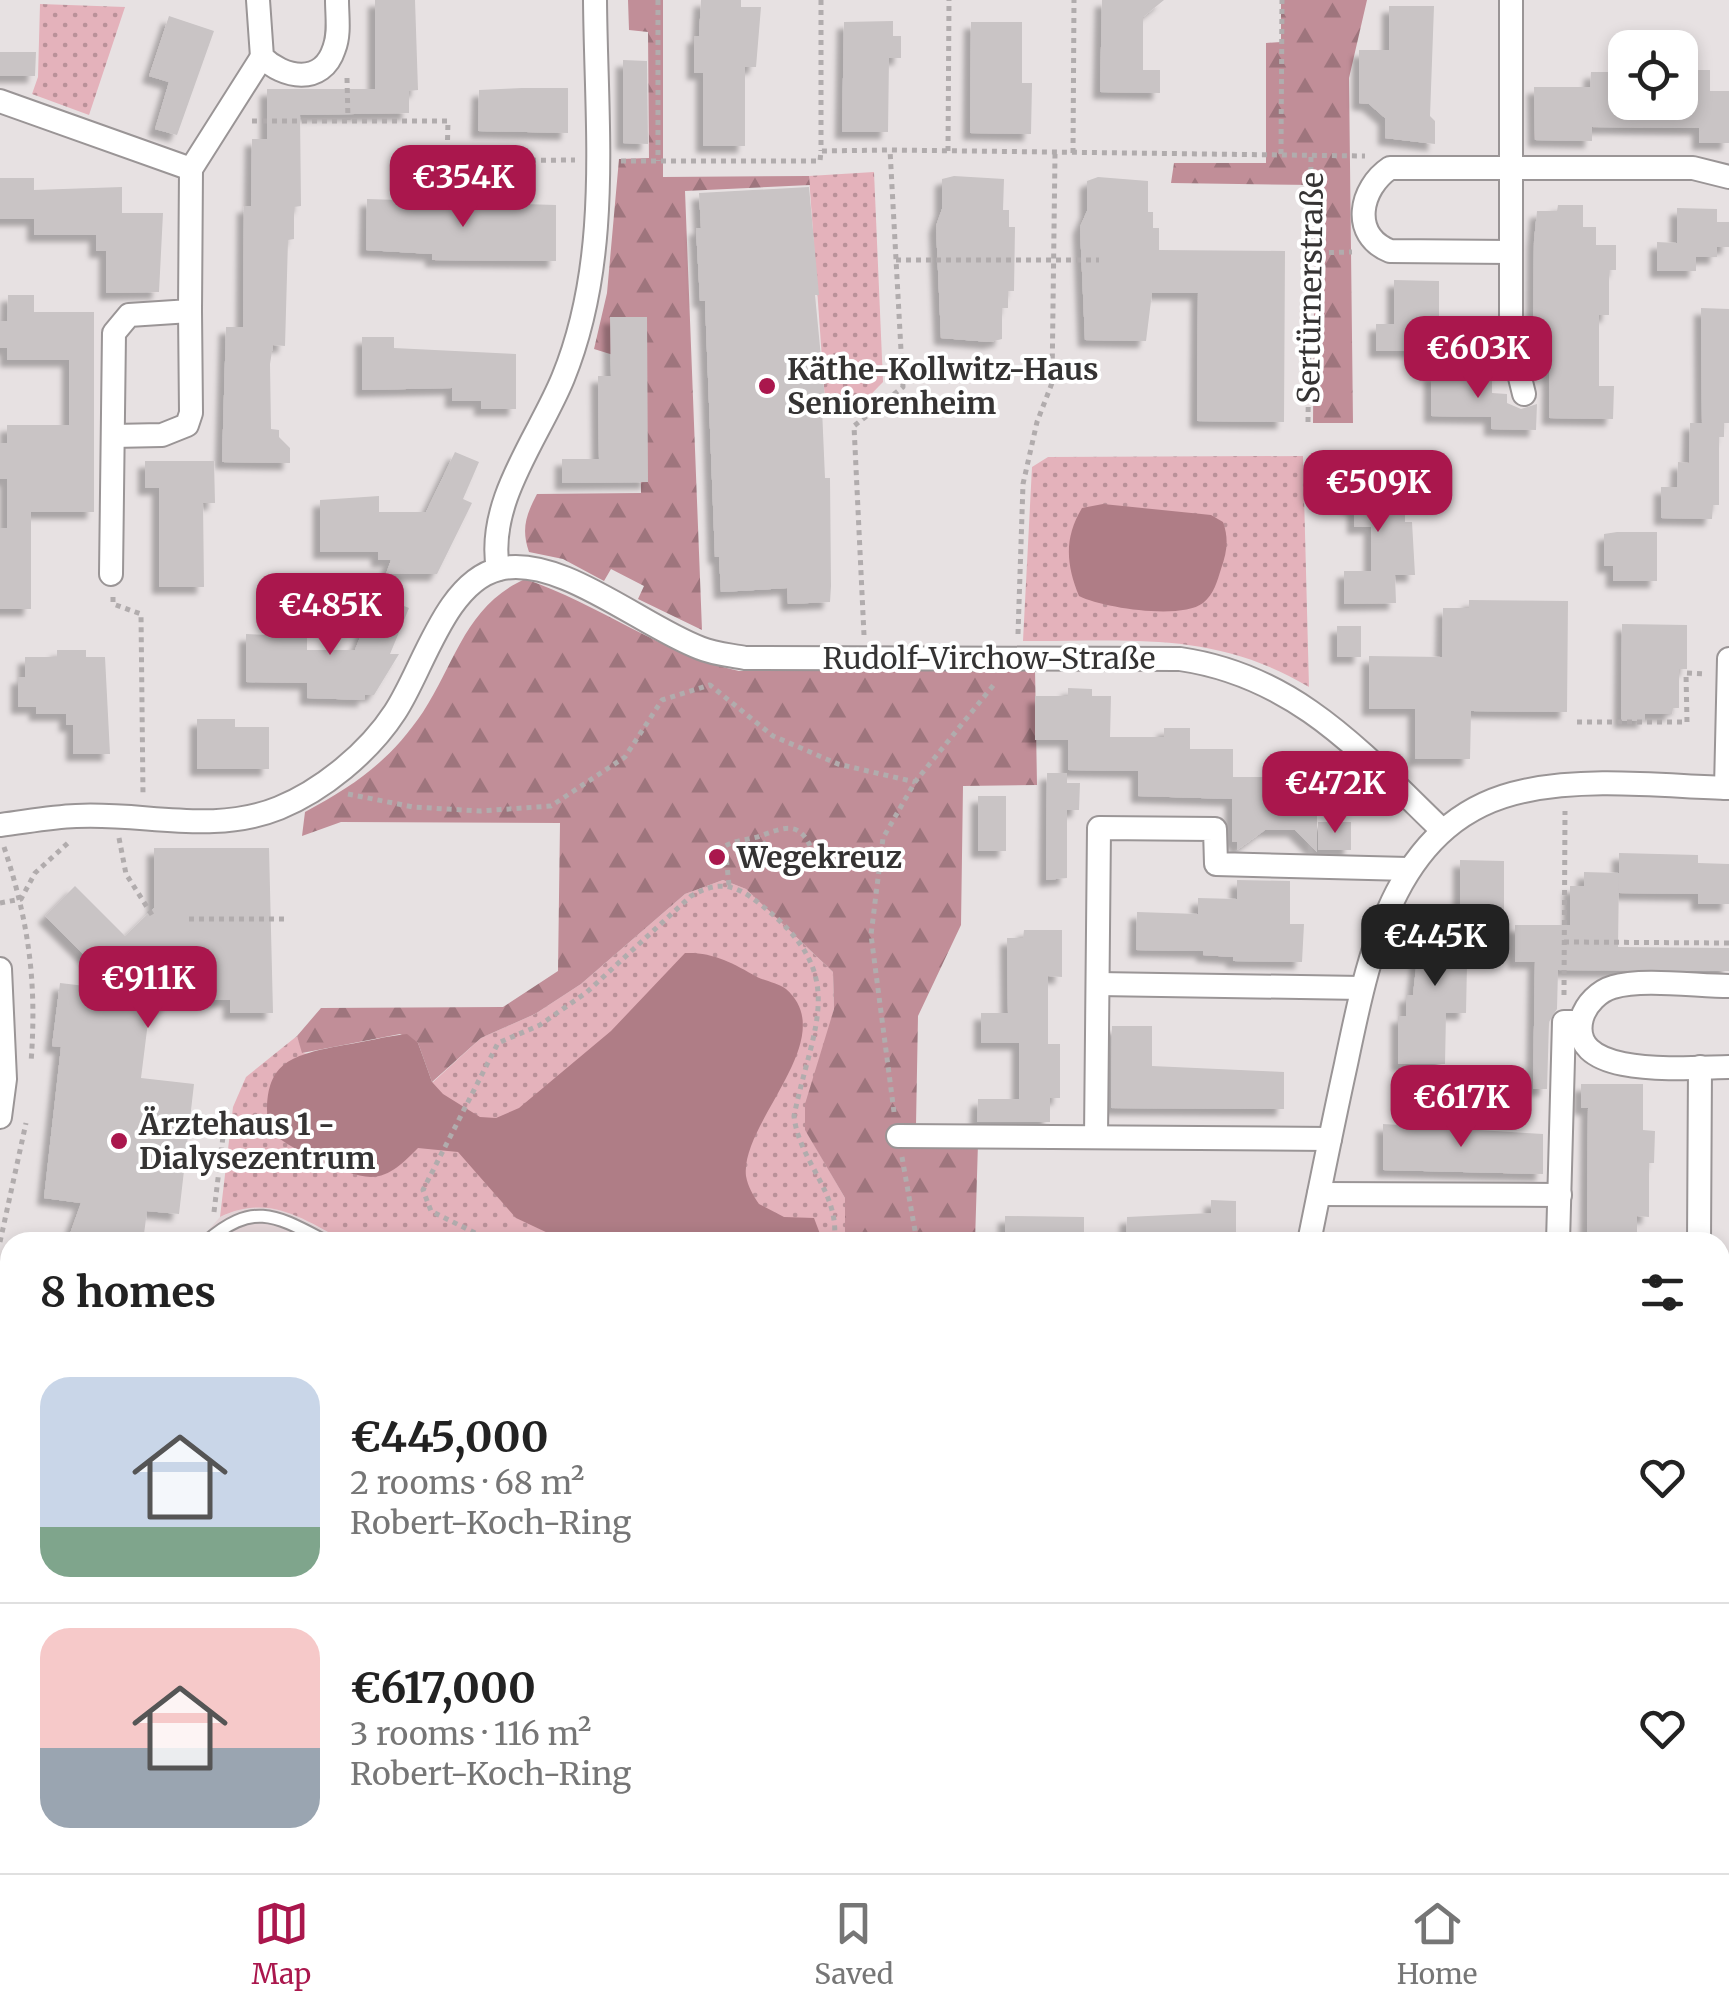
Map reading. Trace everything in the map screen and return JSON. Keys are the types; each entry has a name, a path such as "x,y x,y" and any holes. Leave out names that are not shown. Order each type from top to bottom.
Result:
{"street":[{"path":"112,436 162,435 187,425 191,413 191,169 262,57 258,0"},
{"path":"262,57 286,76 303,76 320,68 333,55 337,0"},
{"path":"0,825 77,816 205,822 255,816 315,787 354,759 393,716 460,592 498,569 497,523 564,376 581,324 598,223 595,0"},
{"path":"1511,0 1511,341 1524,394"},
{"path":"0,102 191,169"},
{"path":"1390,168 1693,168 1729,177"},
{"name":"Sertürnerstraße","path":"1390,168 1376,177 1364,203 1368,236 1376,246 1390,251 1511,252"},
{"path":"111,574 114,333 120,322 141,312 190,311"},
{"name":"Rudolf-Virchow-Straße","path":"498,569 530,567 561,576 702,650 745,658 1018,656 1180,659 1223,665 1262,680 1313,712 1442,830"},
{"path":"1312,1232 1370,951 1408,869 1442,830 1473,810 1524,791 1728,788 1729,659"},
{"path":"1096,1136 1099,828 1215,829 1216,864 1408,869"},
{"path":"0,969 5,1080 0,1117"},
{"path":"1098,984 1362,988"},
{"path":"1558,1232 1572,1022 1616,986 1729,986"},
{"path":"1572,1022 1595,1056 1616,1065 1729,1067"},
{"path":"1698,1232 1700,1066"},
{"path":"898,1136 1330,1139"},
{"path":"1319,1194 1560,1195"}],"lane":[{"path":"218,1232 248,1215 284,1220 307,1232"}],"path":[{"path":"658,0 658,161"},
{"path":"219,121 448,121 447,161 820,161 821,0"},
{"path":"948,151 949,0"},
{"path":"1073,154 1074,0"},
{"path":"1281,154 1282,0"},
{"path":"333,55 347,71 348,120"},
{"path":"866,658 854,426 903,386 890,150"},
{"path":"821,151 1367,156 1390,168"},
{"path":"915,1232 870,935 883,838 915,782 1018,656 1023,484 1052,383 1055,154"},
{"name":"Sertürnerstraße","path":"1308,422 1311,155"},
{"path":"896,260 1100,260"},
{"path":"1030,449 1041,449"},
{"path":"111,574 113,604 141,614 140,789 154,819"},
{"path":"1577,722 1686,722 1686,674 1728,674"},
{"path":"315,787 413,807 480,812 551,806 625,757 662,700 710,685 773,736 838,764 915,782"},
{"path":"1565,788 1564,942 1572,1022"},
{"path":"120,818 119,850 126,874 154,918"},
{"path":"729,884 725,846 744,836 760,837 778,826 794,828 808,840 813,853 802,864 784,862 769,854 760,837"},
{"path":"0,903 21,899 35,872 71,841"},
{"path":"472,1232 431,1211 423,1190 498,1043 540,1025 587,992 690,896 710,885 729,884 792,932 807,952 816,978 820,1016 794,1116 796,1131 830,1197 835,1232"},
{"path":"190,920 288,919"},
{"path":"1564,942 1729,943"},
{"path":"208,1228 214,1213 227,1104"}],"shaded area":[{"path":"40,4 125,7 89,115 32,94 38,77"},
{"path":"874,172 883,382 851,415 826,415 809,176"},
{"path":"1303,456 1309,687 1274,669 1205,648 1135,641 1023,641 1032,467 1048,457"},
{"path":"1103,504 1211,515 1223,522 1225,557 1215,588 1207,599 1192,608 1160,611 1123,608 1079,596 1069,562 1072,530 1082,508"},
{"path":"723,880 746,889 833,972 834,1009 805,1129 845,1198 845,1232 327,1232 270,1208 238,1210 220,1217 233,1107 246,1077 297,1036 303,1053 433,1082 481,1038 535,1014 581,984 685,894"},
{"path":"685,953 722,959 786,989 800,1009 803,1031 785,1081 748,1154 746,1176 759,1204 784,1217 814,1218 819,1232 546,1232 516,1218 458,1152 418,1148 391,1171 371,1177 316,1160 268,1130 269,1090 274,1077 292,1059 306,1054 407,1034 418,1043 432,1082 443,1094 480,1117 496,1118 519,1108 611,1031"},
{"path":"251,1205 287,1211 328,1232 207,1232 220,1217"}],"green space":[{"path":"628,0 663,0 663,177 809,176 810,185 685,191 702,630 638,599 644,586 611,569 604,581 563,559 529,552 525,536 537,494 641,493 639,363 594,349 607,293 619,159 649,158 648,32 629,30"},
{"path":"1281,0 1367,0 1349,78 1353,423 1313,423 1315,185 1171,183 1174,163 1266,163 1266,43 1281,42"},
{"path":"525,579 683,653 739,671 1035,669 1037,785 963,786 961,925 918,1016 916,1125 921,1142 978,1143 975,1232 845,1232 845,1198 805,1130 805,1104 834,1009 833,972 746,889 723,880 685,894 581,984 535,1014 481,1038 432,1082 418,1043 400,1034 302,1053 297,1036 321,1008 503,1007 558,971 560,823 341,822 302,836 305,812 356,781 411,729 464,636 505,590"}],"building":[{"path":"375,0 415,0 418,90 409,91 409,113 300,115 301,206 294,207 294,239 288,240 285,346 273,345 270,364 271,429 279,430 279,437 290,448 290,463 222,462 226,327 243,327 244,206 251,206 252,139 267,139 267,89 375,89"},
{"path":"701,0 741,0 741,7 761,7 756,67 745,67 745,146 703,146 703,73 694,73 694,36 699,36"},
{"path":"1102,0 1164,0 1143,17 1143,70 1160,70 1160,93 1100,92"},
{"path":"1389,6 1434,6 1430,116 1435,121 1435,144 1385,138 1385,118 1369,104 1359,103 1359,50 1389,50"},
{"path":"169,16 214,31 177,135 155,129 169,82 149,76"},
{"path":"893,21 893,36 901,36 901,58 889,58 888,132 842,132 844,22"},
{"path":"971,22 1022,22 1022,83 1032,83 1031,134 970,133"},
{"path":"0,52 36,52 35,76 0,76"},
{"path":"623,60 647,61 648,144 623,143"},
{"path":"1698,70 1710,70 1710,91 1729,91 1729,143 1699,143 1699,128 1592,127 1592,141 1535,140 1534,87 1590,87 1591,72 1608,72 1608,120 1698,120"},
{"path":"568,88 568,133 478,131 479,90"},
{"path":"1098,177 1148,181 1148,212 1153,212 1153,228 1159,228 1159,250 1285,251 1284,422 1197,421 1198,293 1152,293 1146,341 1085,340 1080,227 1087,211 1087,181"},
{"path":"0,178 34,178 34,190 122,187 122,213 163,213 159,292 106,293 106,251 96,251 96,235 34,235 34,219 0,219"},
{"path":"942,179 1004,179 1003,210 1009,210 1009,227 1015,227 1014,291 1008,291 1008,308 1002,308 1002,339 990,342 941,338 936,226 942,209"},
{"name":"Käthe-Kollwitz-Haus Seniorenheim","path":"809,187 826,409 822,409 825,478 830,478 831,586 830,602 788,604 787,588 721,592 719,557 715,557 705,301 700,301 696,228 701,228 699,193"},
{"path":"367,199 556,205 556,261 432,260 432,254 366,250"},
{"path":"1558,205 1583,205 1583,227 1596,227 1596,245 1616,245 1616,270 1609,270 1609,315 1599,315 1599,386 1614,386 1613,419 1549,418 1550,336 1533,336 1534,241 1537,211 1557,211"},
{"path":"1677,208 1717,209 1717,222 1729,222 1729,247 1717,247 1717,257 1696,257 1696,271 1657,271 1657,242 1677,243"},
{"path":"1394,280 1439,281 1439,351 1376,351 1376,324 1394,324"},
{"path":"8,295 34,295 34,312 94,312 94,512 31,512 31,609 0,609 0,528 7,528 7,479 0,479 0,443 7,443 7,425 69,425 69,360 7,360 7,348 0,348 0,321 7,321"},
{"path":"1701,308 1729,309 1729,423 1724,423 1724,437 1719,437 1719,505 1713,505 1712,519 1661,518 1661,487 1677,487 1678,462 1689,463 1690,423 1702,423"},
{"path":"610,317 647,317 648,482 562,483 562,459 599,459 598,376 611,376"},
{"path":"362,337 394,337 394,348 516,354 516,409 481,409 481,401 452,401 452,388 362,390"},
{"path":"1431,373 1492,374 1492,393 1507,394 1507,403 1521,409 1537,404 1536,430 1491,429 1491,417 1431,416"},
{"path":"455,452 479,462 463,499 472,503 437,574 386,574 391,560 378,560 378,552 320,552 320,500 379,496 379,512 426,512"},
{"path":"145,461 214,461 215,503 203,503 204,587 159,587 159,488 145,488"},
{"path":"1393,466 1394,504 1405,504 1405,522 1412,522 1415,575 1395,575 1396,603 1344,604 1344,571 1371,571 1371,527 1354,527 1354,507 1348,507 1348,494 1342,494 1342,469"},
{"path":"1657,532 1657,581 1613,581 1613,566 1604,566 1604,534"},
{"path":"377,595 409,608 390,654 399,654 374,695 365,695 365,700 307,698 307,683 246,682 246,634 307,637 307,650 355,650"},
{"path":"1469,600 1568,601 1567,712 1471,711 1470,759 1415,759 1415,709 1369,709 1369,656 1442,657 1443,608 1469,608"},
{"path":"1622,624 1687,625 1687,669 1679,669 1679,708 1673,708 1672,714 1645,714 1645,721 1621,721"},
{"path":"1337,626 1361,626 1361,657 1337,657"},
{"path":"57,650 86,650 86,657 105,657 110,754 73,754 73,725 66,725 66,714 36,714 36,707 18,707 18,677 25,677 25,657 57,657"},
{"path":"1068,688 1092,689 1092,696 1111,696 1110,737 1164,737 1164,728 1190,728 1190,749 1233,749 1233,777 1265,777 1281,790 1289,790 1289,796 1317,801 1317,852 1295,830 1265,830 1237,850 1237,842 1232,842 1232,799 1138,796 1138,771 1068,770 1068,740 1035,740 1035,696 1068,696"},
{"path":"197,719 235,719 235,727 269,727 269,769 197,769"},
{"path":"1047,773 1067,773 1067,783 1080,783 1079,810 1067,810 1067,878 1046,880"},
{"path":"978,796 1006,796 1006,851 978,851"},
{"path":"1318,822 1351,822 1351,850 1318,850"},
{"path":"154,848 269,848 273,1013 230,1013 230,1000 172,1000 148,1022 141,1078 194,1084 179,1214 147,1211 144,1232 71,1232 81,1203 44,1198 61,1047 52,1046 60,983 119,990 45,916 75,886 125,936 154,908"},
{"path":"1619,853 1698,855 1698,863 1729,864 1729,904 1698,904 1698,894 1619,893 1619,874 1618,947 1729,948 1729,971 1558,970 1557,1009 1549,1022 1547,1089 1533,1089 1535,962 1515,962 1515,925 1570,925 1570,886 1584,886 1584,872 1619,873"},
{"path":"1460,860 1504,861 1504,910 1460,910"},
{"path":"1237,880 1290,881 1290,924 1304,924 1302,962 1233,961 1233,957 1203,955 1203,951 1136,950 1137,912 1198,914 1198,898 1237,899"},
{"path":"1422,914 1468,914 1466,1013 1446,1013 1445,1064 1398,1064 1398,1016 1406,1016 1406,995 1413,995"},
{"path":"1024,930 1062,930 1062,977 1048,976 1048,1044 1060,1044 1060,1098 1050,1098 1050,1122 977,1122 978,1099 1019,1099 1019,1043 981,1043 981,1013 1008,1013 1007,938 1023,938"},
{"path":"1112,1026 1152,1026 1152,1066 1284,1072 1284,1109 1111,1108"},
{"path":"1581,1084 1643,1084 1643,1130 1655,1131 1654,1163 1649,1163 1649,1217 1637,1216 1637,1232 1587,1232 1588,1108 1581,1108"},
{"path":"1383,1124 1543,1134 1543,1174 1383,1170"},
{"path":"1211,1200 1236,1201 1236,1232 1126,1232 1127,1217 1211,1213"},
{"path":"1005,1216 1084,1217 1084,1232 1005,1232"}],"place":[{"name":"Käthe-Kollwitz-Haus Seniorenheim","path":"767,386"},
{"name":"Wegekreuz","path":"717,857"},
{"name":"Ärztehaus 1 - Dialysezentrum","path":"119,1141"}]}
